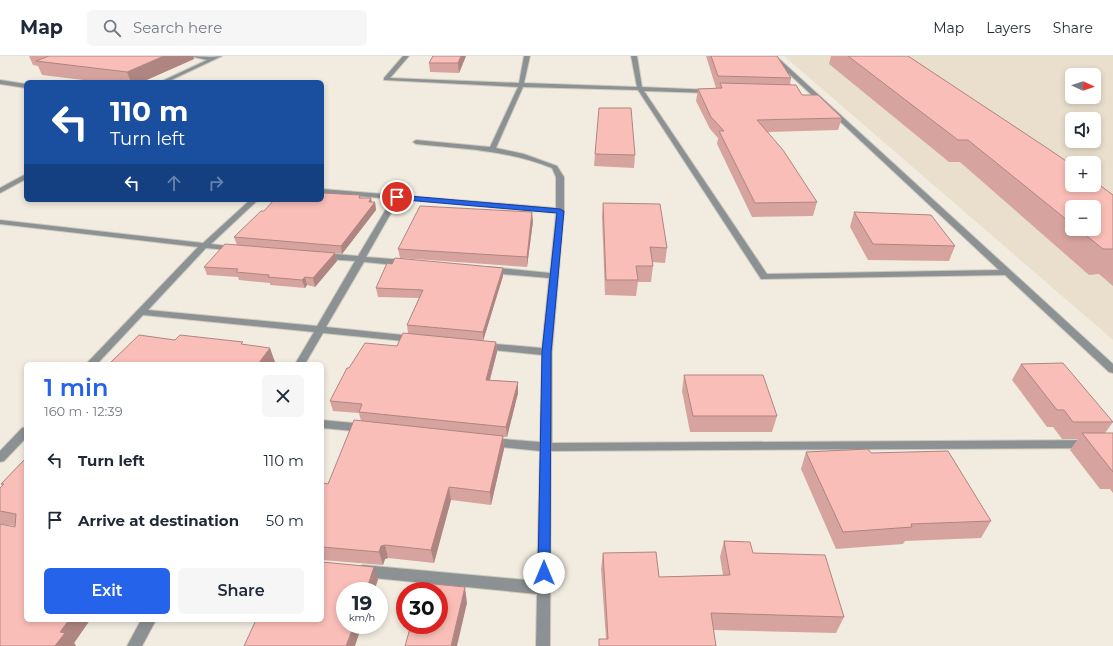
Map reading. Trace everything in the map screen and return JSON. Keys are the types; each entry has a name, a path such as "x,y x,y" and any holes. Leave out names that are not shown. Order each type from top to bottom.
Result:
{"street":[{"path":"192,56 213,59"},
{"path":"166,80 219,56"},
{"path":"406,56 386,79 720,91"},
{"path":"492,150 521,85 527,56"},
{"path":"634,56 640,89 764,277 1008,272"},
{"path":"773,56 816,94 845,124 920,194 1008,272 1113,370"},
{"path":"0,82 24,86"},
{"path":"800,93 816,94"},
{"path":"416,142 492,150 536,158 555,167 560,177 560,211 555,276 546,352 543,646"},
{"path":"0,191 24,177"},
{"path":"324,191 560,211"},
{"path":"301,362 397,197"},
{"path":"93,362 143,312 204,246 252,202"},
{"path":"0,222 204,246 244,249"},
{"path":"314,255 416,264"},
{"path":"478,269 555,276"},
{"path":"143,312 422,340"},
{"path":"476,345 546,352"},
{"path":"324,424 376,430"},
{"path":"0,458 24,433"},
{"path":"476,440 545,447 1113,444"},
{"path":"346,570 544,588"},
{"path":"134,646 148,622"}],"shaded area":[{"path":"784,56 1113,56 1113,340"}],"building":[{"path":"49,56 164,56 127,72 36,61"},
{"path":"433,56 461,56 458,63 429,63"},
{"path":"711,56 777,56 791,78 718,76"},
{"path":"848,56 908,56 1065,160 1065,192 1101,192 1101,186 1113,195 1113,249 1103,249 1087,236 1101,236 1101,200 1065,200 1065,218 968,140 958,140"},
{"path":"720,83 796,85 802,95 818,95 842,118 757,120 783,150 817,202 755,203 719,131 724,131 711,117 698,89 722,88"},
{"path":"599,108 631,108 635,155 595,154"},
{"path":"324,193 360,195 359,198 371,198 369,202 375,202 341,246 234,237 261,211 264,211 272,202 324,202"},
{"path":"603,203 660,204 667,248 650,247 653,266 636,266 638,280 606,280"},
{"path":"420,206 532,212 527,257 398,249"},
{"path":"854,212 931,215 955,246 873,244"},
{"path":"225,244 335,253 313,278 305,277 302,280 236,272 238,269 204,267"},
{"path":"395,258 503,268 483,332 407,325 423,290 376,288 387,263 392,264"},
{"path":"403,333 496,342 486,380 518,382 506,427 359,412 362,404 330,401 347,368 349,368 365,343 397,346"},
{"path":"139,335 175,340 180,335 243,342 241,344 270,348 260,362 111,362"},
{"path":"1063,363 1113,422 1073,422 1064,410 1057,410 1021,364"},
{"path":"684,375 763,375 777,416 693,416"},
{"path":"354,420 503,436 490,492 449,487 431,550 385,545 381,546 379,552 324,547 324,483 328,484"},
{"path":"1082,433 1113,433 1113,472"},
{"path":"868,449 871,453 948,451 991,521 911,524 912,527 843,532 806,452"},
{"path":"24,460 24,622 68,622 60,632 65,633 55,646 0,646 0,524 15,527 16,514 0,511 0,488 4,484 1,484"},
{"path":"724,541 750,542 753,553 825,555 844,617 711,613 716,646 599,646 599,639 608,639 603,553 656,552 659,577 730,575"},
{"path":"324,562 374,567 369,582 336,582 336,634 351,634 346,646 244,646 255,622 324,622"},
{"path":"448,585 465,587 451,646 405,646 408,634 448,634"}],"route":[{"path":"397,197 560,211 555,276 546,352 544,573"}]}
